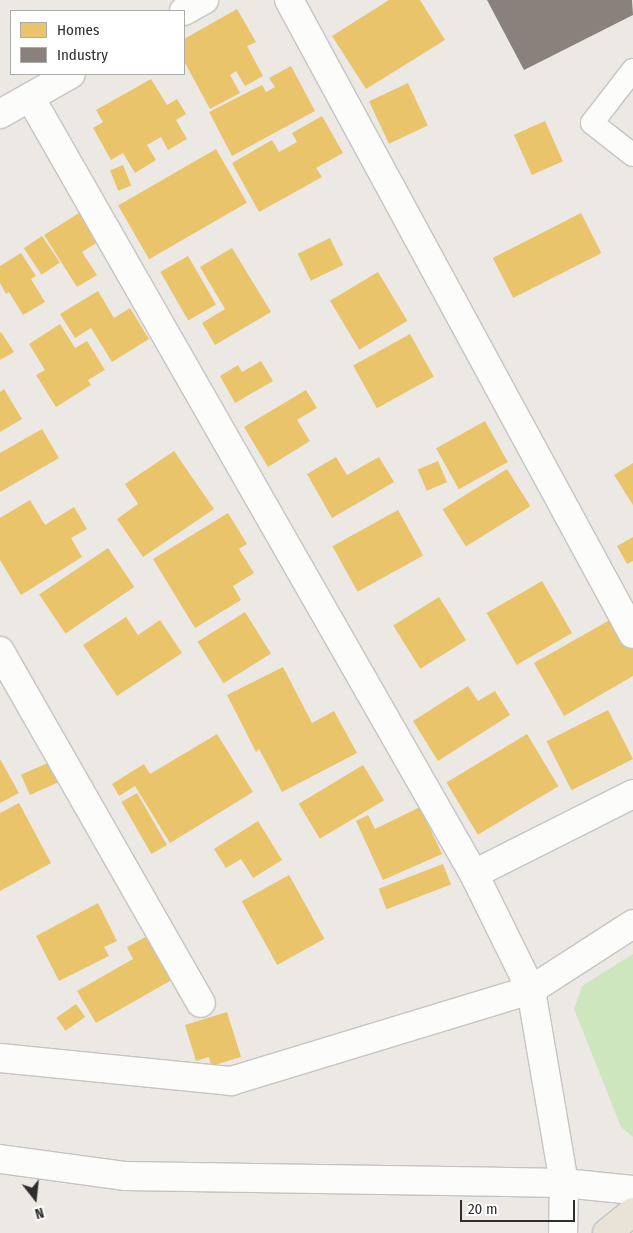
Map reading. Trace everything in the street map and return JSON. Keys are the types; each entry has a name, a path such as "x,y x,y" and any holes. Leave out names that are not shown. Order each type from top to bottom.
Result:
{"highway":[{"path":"608,1233 633,1212"}],"street":[{"path":"185,10 204,0"},
{"path":"289,0 633,634"},
{"path":"0,114 69,75"},
{"path":"30,97 474,874 531,990 564,1183 563,1233"},
{"path":"0,651 201,1003"},
{"path":"474,874 633,794"},
{"path":"0,1058 231,1081 531,990 633,924"},
{"path":"0,1158 126,1176 564,1183 633,1190"}],"lane":[{"path":"633,70 592,123 633,155"}],"green space":[{"path":"633,954 633,1137 621,1127 574,1009 582,986"}],"building: Homes":[{"path":"389,0 420,0 445,40 366,89 332,36"},
{"path":"237,9 256,42 247,46 263,76 245,86 236,71 230,75 240,93 210,109 185,63 185,38"},
{"path":"291,66 315,111 232,156 209,112 262,85 266,92 275,87 269,78"},
{"path":"151,79 167,105 177,99 186,114 176,120 187,139 168,150 161,137 147,145 156,160 135,173 123,153 111,160 93,128 103,122 96,110"},
{"path":"408,83 428,126 389,144 369,101"},
{"path":"322,116 343,153 316,168 322,177 259,212 232,163 272,140 279,152 297,142 292,133"},
{"path":"545,121 563,161 532,175 514,135"},
{"path":"216,149 247,203 149,259 118,206"},
{"path":"123,165 131,185 118,191 110,170"},
{"path":"79,213 98,242 82,252 97,275 77,287 44,235"},
{"path":"581,213 601,253 513,298 493,258"},
{"path":"42,236 60,263 42,275 24,248"},
{"path":"330,238 343,265 311,281 298,254"},
{"path":"232,248 271,312 215,345 202,323 225,309 200,267"},
{"path":"21,253 36,276 31,279 45,302 23,315 9,292 6,294 0,283 0,266"},
{"path":"188,256 216,304 188,320 160,272"},
{"path":"378,272 407,321 359,350 330,301"},
{"path":"98,291 114,318 130,308 149,339 112,362 91,328 75,338 60,314"},
{"path":"60,324 75,348 87,341 105,370 88,380 91,385 56,407 36,375 45,370 29,344"},
{"path":"0,333 14,352 0,360"},
{"path":"410,334 434,377 377,408 353,366"},
{"path":"261,361 273,381 235,403 220,376 238,365 242,372"},
{"path":"4,389 22,419 0,432 0,392"},
{"path":"306,390 317,408 297,420 310,441 268,467 244,427"},
{"path":"485,421 508,462 459,489 436,448"},
{"path":"42,429 59,458 0,492 0,453"},
{"path":"174,451 214,509 143,557 117,519 138,504 125,484"},
{"path":"336,457 347,475 379,457 394,482 332,518 307,474"},
{"path":"438,461 447,482 427,491 418,470"},
{"path":"633,463 633,505 614,475"},
{"path":"507,469 530,506 466,547 443,509"},
{"path":"30,500 45,525 74,507 87,529 71,538 82,557 21,595 0,560 0,518"},
{"path":"398,510 423,555 358,592 332,546"},
{"path":"228,513 247,544 239,549 254,573 233,586 241,600 195,628 153,559"},
{"path":"633,537 633,561 627,564 617,546"},
{"path":"108,548 134,587 65,633 39,594"},
{"path":"542,581 572,633 517,665 487,613"},
{"path":"439,597 466,640 420,669 393,626"},
{"path":"245,612 271,654 223,683 198,642"},
{"path":"126,617 138,635 160,620 182,653 117,696 83,645"},
{"path":"615,617 633,648 633,676 564,716 534,663"},
{"path":"283,667 312,723 334,711 357,753 282,792 259,749 256,752 227,695"},
{"path":"468,686 478,701 495,691 510,715 438,761 413,721"},
{"path":"608,710 633,759 571,790 547,741"},
{"path":"217,734 253,792 170,843 135,786 119,796 112,784 144,764 150,774"},
{"path":"527,734 558,786 478,835 446,782"},
{"path":"0,759 19,793 0,803"},
{"path":"52,761 61,781 30,795 21,775"},
{"path":"363,765 384,800 320,839 299,804"},
{"path":"137,793 167,845 151,854 121,802"},
{"path":"19,803 51,863 0,891 0,813"},
{"path":"420,807 442,854 383,880 356,821 368,815 375,829"},
{"path":"258,821 282,860 253,878 241,859 226,868 214,849"},
{"path":"443,864 451,885 386,909 379,889"},
{"path":"289,875 324,939 277,965 242,901"},
{"path":"98,903 117,941 104,947 109,956 59,981 36,936"},
{"path":"151,934 177,977 96,1023 77,991 133,959 127,947"},
{"path":"76,1004 85,1017 66,1031 56,1018"},
{"path":"227,1012 241,1057 211,1066 209,1057 196,1061 185,1025"}],"building: Industry":[{"path":"487,0 632,0 633,15 524,70"}]}
